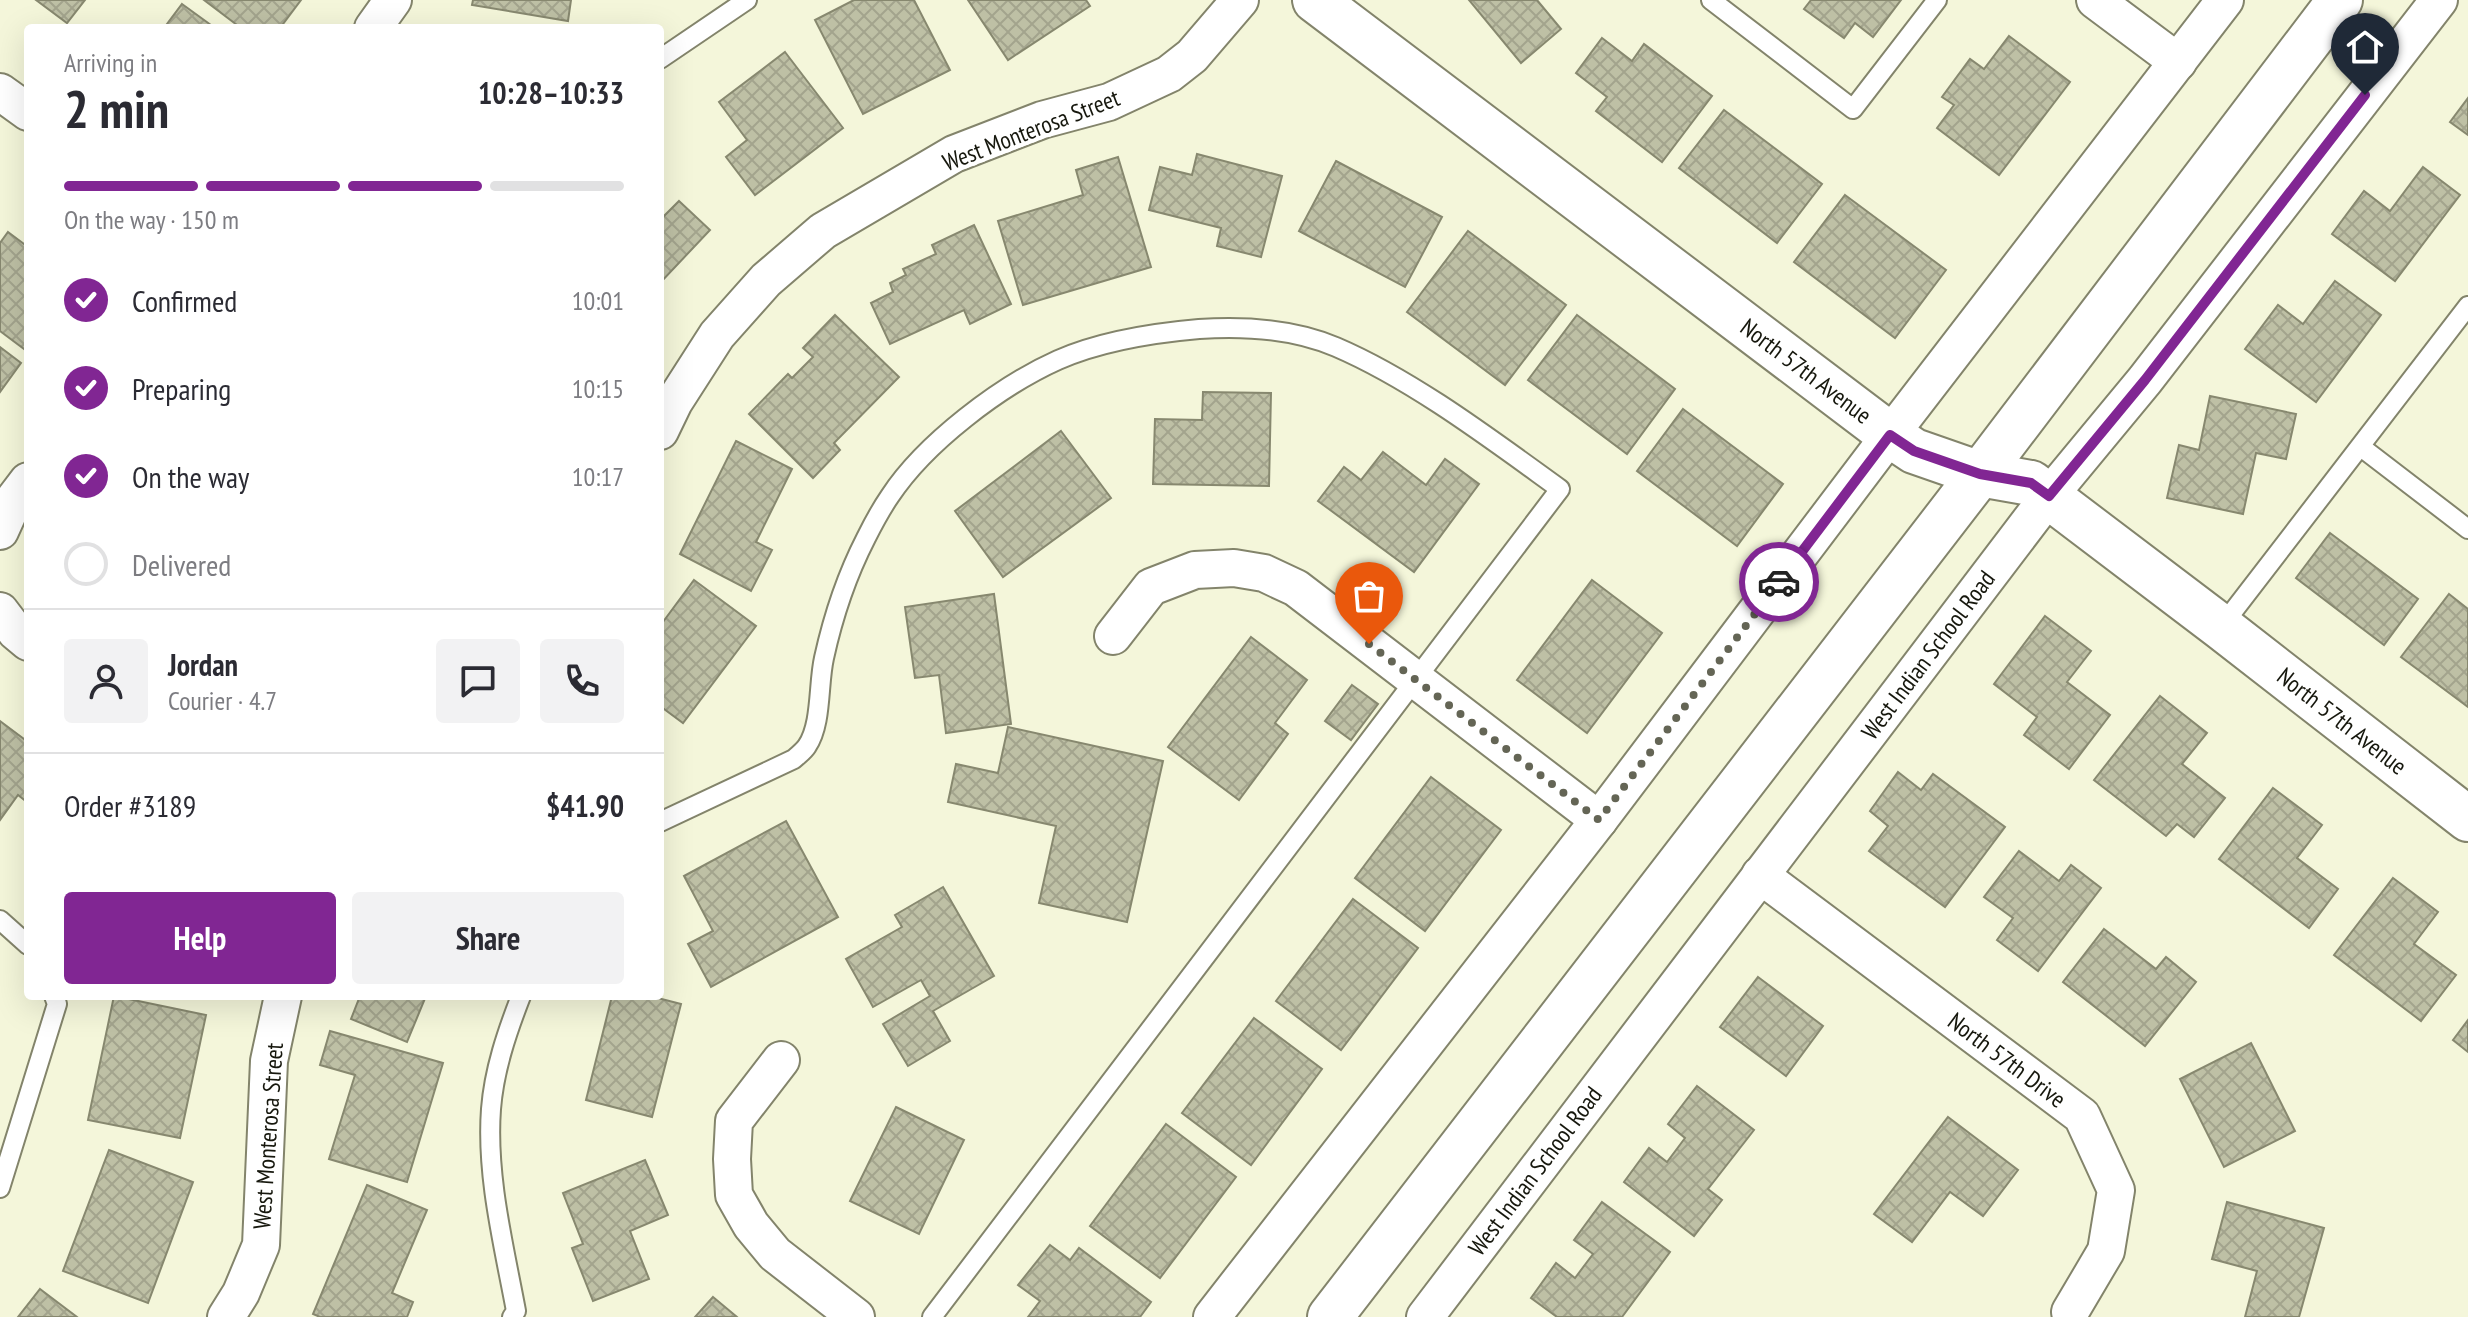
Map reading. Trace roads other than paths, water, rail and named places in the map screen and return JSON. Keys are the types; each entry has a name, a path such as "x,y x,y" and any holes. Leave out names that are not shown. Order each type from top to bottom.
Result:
{"main road":[{"name":"North 57th Avenue","path":"1315,0 1890,435 1914,451 1980,474 2031,483 2468,819"},
{"path":"1330,1317 1980,474 2340,0"}],"street":[{"path":"376,24 393,0"},
{"name":"West Monterosa Street","path":"664,423 717,335 766,280 823,231 954,154 1042,120 1109,102 1169,74 1192,56 1240,0"},
{"path":"2095,0 2178,62"},
{"path":"1212,1317 1599,820 2225,0"},
{"name":"West Indian School Road","path":"1425,1317 2049,496 2145,380 2439,0"},
{"path":"0,92 24,109"},
{"path":"0,531 24,486"},
{"path":"1113,636 1151,587 1195,570 1234,568 1264,573 1296,588 1599,820"},
{"path":"0,611 24,639"},
{"name":"North 57th Drive","path":"1760,875 2082,1116 2116,1190 2106,1251 2070,1312"},
{"name":"West Monterosa Street","path":"226,1317 241,1293 261,1245 269,1061 282,1000"},
{"path":"781,1060 734,1121 734,1195 751,1225 775,1254 856,1317"}],"lane":[{"path":"664,56 747,0"},
{"path":"1711,0 1853,109 1937,0"},
{"path":"2221,627 2468,306"},
{"path":"664,820 794,759 808,745 817,716 823,659 840,600 865,540 890,495 956,425 1001,392 1058,360 1164,332 1228,327 1279,331 1334,346 1387,373 1496,442 1560,489 932,1317"},
{"path":"2361,447 2468,529"},
{"path":"0,920 24,941"},
{"path":"0,1188 57,1004 56,1000"},
{"path":"512,1317 516,1311 492,1168 491,1110 499,1063 520,1000"}]}
